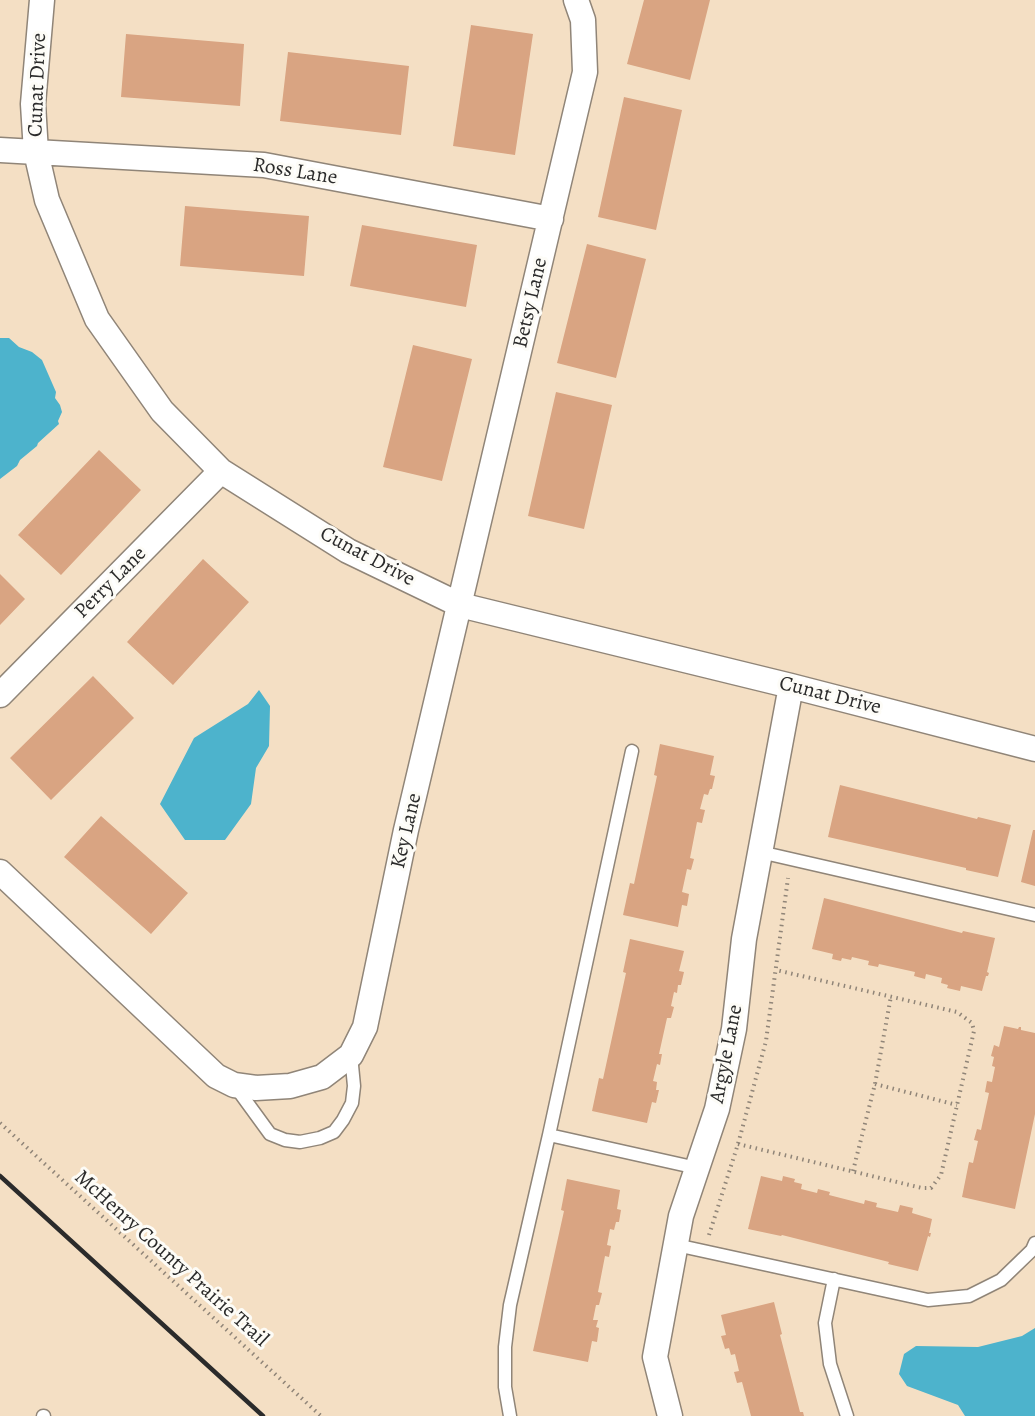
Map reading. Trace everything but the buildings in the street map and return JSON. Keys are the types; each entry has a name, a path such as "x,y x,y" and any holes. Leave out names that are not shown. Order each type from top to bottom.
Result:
{"street":[{"name":"Cunat Drive","path":"42,0 33,104 36,152 47,200 97,319 162,411 221,471 348,551 460,605 791,686 1035,749"},
{"name":"Betsy Lane","path":"460,605 585,72 583,20 576,0"},
{"name":"Ross Lane","path":"0,150 264,165 550,219"},
{"name":"Perry Lane","path":"0,695 221,471"},
{"name":"Key Lane","path":"0,872 216,1076 234,1085 256,1088 290,1086 322,1077 351,1055 365,1027 406,830 460,605"},
{"name":"Argyle Lane","path":"670,1416 656,1357 681,1216 717,1109 734,1029 744,939 791,686"}],"lane":[{"path":"510,1416 505,1387 505,1347 510,1305 632,751"},
{"path":"760,852 1035,915"},
{"name":"Key Lane","path":"234,1085 270,1134 285,1140 300,1142 320,1138 334,1132 352,1103 354,1086 351,1055"},
{"path":"549,1135 697,1168"},
{"path":"676,1245 928,1300 969,1296 1001,1280 1032,1250 1035,1243"},
{"path":"834,1280 825,1323 830,1364 847,1416"}],"path":[{"path":"738,1144 931,1188 940,1175 974,1031 972,1023 957,1012 776,970"},
{"path":"853,1172 875,1084 891,996"},
{"path":"875,1084 957,1105"},
{"name":"McHenry County Prairie Trail","path":"0,1124 321,1416"}],"water":[{"path":"0,338 9,338 19,347 32,352 42,360 62,412 59,424 20,460 17,466 0,479"},
{"path":"259,690 270,706 269,746 256,768 251,804 225,840 185,840 160,804 194,738 248,704"},
{"path":"1035,1328 1035,1416 965,1416 958,1405 907,1386 899,1374 904,1354 916,1346 978,1347 1022,1336"}],"railway":[{"path":"0,1176 263,1416"}]}
